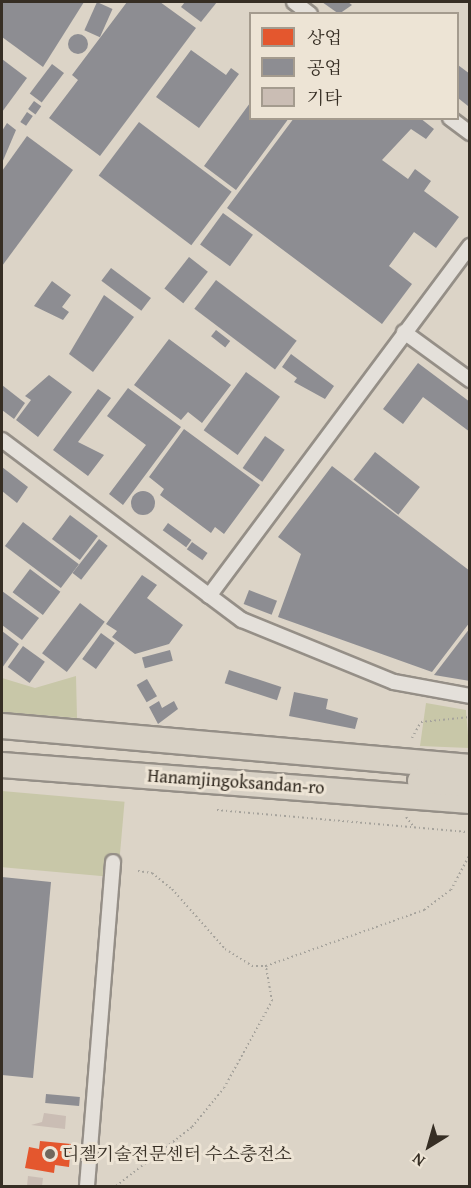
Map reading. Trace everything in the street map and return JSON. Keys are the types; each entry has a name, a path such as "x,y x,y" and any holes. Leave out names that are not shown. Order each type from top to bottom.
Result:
{"highway":[{"path":"2,726 470,767"},
{"name":"Hanamjingoksandan-ro","path":"2,749 86,764 470,801"},
{"name":"Hanamjingoksandan-ro","path":"2,765 86,764 470,784"},
{"path":"2,779 470,813"}],"street":[{"path":"294,2 307,12"},
{"path":"453,120 470,133"},
{"path":"208,596 470,246"},
{"path":"404,332 470,380"},
{"path":"2,440 208,596 288,642 394,682 470,696"},
{"path":"87,1186 113,862"}],"path":[{"path":"411,738 421,722 470,717"},
{"path":"217,810 470,832"},
{"path":"406,817 415,828"},
{"path":"138,871 152,873 172,889 225,948 252,966 266,966 424,910 451,890 470,854"},
{"path":"116,1186 192,1127 224,1088 272,1001 266,966"}],"green space":[{"path":"76,676 77,718 2,712 2,678 35,688"},
{"path":"426,703 466,710 469,748 420,746"},
{"path":"2,791 125,802 118,877 2,867"}],"building: 상업":[{"path":"40,1141 71,1144 69,1167 55,1165 54,1173 25,1168 29,1147 39,1149"}],"building: 공업":[{"path":"2,2 84,2 43,67 2,37"},
{"path":"97,2 113,9 100,37 84,30"},
{"path":"127,2 160,2 196,28 100,156 49,118 78,80 72,75"},
{"path":"185,2 217,2 201,22 181,7"},
{"path":"322,2 348,2 352,5 342,12 336,12"},
{"path":"78,34 85,37 88,44 85,51 78,54 71,51 68,44 71,37"},
{"path":"191,50 226,75 231,68 239,74 199,128 156,97"},
{"path":"2,59 27,78 2,112"},
{"path":"52,64 64,73 42,103 30,94"},
{"path":"459,66 470,74 468,106 459,99"},
{"path":"34,101 41,106 35,114 28,109"},
{"path":"249,104 249,120 288,120 236,190 204,166"},
{"path":"27,112 33,116 26,126 20,122"},
{"path":"293,120 423,120 434,129 426,139 411,129 382,160 408,179 415,169 431,181 424,191 459,217 436,248 414,232 389,266 412,284 382,324 227,208"},
{"path":"139,122 232,192 191,245 99,176"},
{"path":"7,123 16,130 2,163 2,131"},
{"path":"27,136 73,170 2,266 2,171"},
{"path":"223,213 253,235 230,266 200,245"},
{"path":"189,257 208,272 183,303 164,289"},
{"path":"111,268 151,298 141,311 101,281"},
{"path":"216,280 297,341 275,370 194,309"},
{"path":"52,281 71,295 62,307 69,312 63,320 34,306"},
{"path":"104,295 134,317 93,372 69,354"},
{"path":"216,330 230,341 225,347 211,336"},
{"path":"169,339 231,385 202,423 188,412 181,420 134,385"},
{"path":"291,354 334,386 325,399 294,382 297,378 282,367"},
{"path":"418,363 470,402 470,432 423,397 403,424 383,409"},
{"path":"246,372 280,397 238,455 204,430"},
{"path":"49,375 72,392 38,437 16,420 31,400 25,396"},
{"path":"2,385 25,403 14,419 2,410"},
{"path":"128,388 181,427 123,505 109,494 146,445 107,416"},
{"path":"98,389 111,398 78,442 104,455 88,476 53,450"},
{"path":"184,429 260,485 224,534 215,527 211,533 160,495 164,489 149,477"},
{"path":"265,436 285,450 262,482 243,468"},
{"path":"375,452 420,487 398,515 353,480"},
{"path":"332,466 470,571 470,622 432,672 278,617 301,554 278,537"},
{"path":"2,467 28,487 17,503 2,491"},
{"path":"143,491 148,492 154,498 154,508 148,514 143,515 138,514 132,508 131,503 132,498 138,492"},
{"path":"70,515 98,536 80,560 52,539"},
{"path":"23,522 79,564 61,588 5,546"},
{"path":"168,523 191,540 186,547 163,530"},
{"path":"99,539 108,546 81,580 73,573"},
{"path":"192,542 208,553 202,560 187,549"},
{"path":"30,569 60,592 43,615 13,592"},
{"path":"142,575 157,585 147,598 183,625 169,644 135,654 112,637 117,631 106,624"},
{"path":"249,590 277,601 272,615 244,604"},
{"path":"2,591 39,618 22,640 2,625"},
{"path":"80,603 105,622 67,672 42,653"},
{"path":"470,628 470,681 434,675"},
{"path":"2,631 19,644 2,668"},
{"path":"101,633 115,643 96,669 82,659"},
{"path":"23,646 45,662 30,683 8,667"},
{"path":"170,650 173,661 145,668 142,658"},
{"path":"229,670 281,687 277,700 225,683"},
{"path":"147,679 157,696 147,702 137,685"},
{"path":"294,692 328,699 326,709 358,718 355,729 289,716"},
{"path":"159,701 162,708 174,701 178,709 158,724 149,707"},
{"path":"2,877 51,882 33,1078 2,1075"},
{"path":"46,1094 80,1097 79,1106 45,1103"}],"building: 기타":[{"path":"44,1113 66,1116 65,1129 31,1125 42,1122"},
{"path":"28,1176 43,1178 42,1186 27,1186"}],"place":[{"name":"디젤기술전문센터 수소충전소","path":"50,1154"}]}
